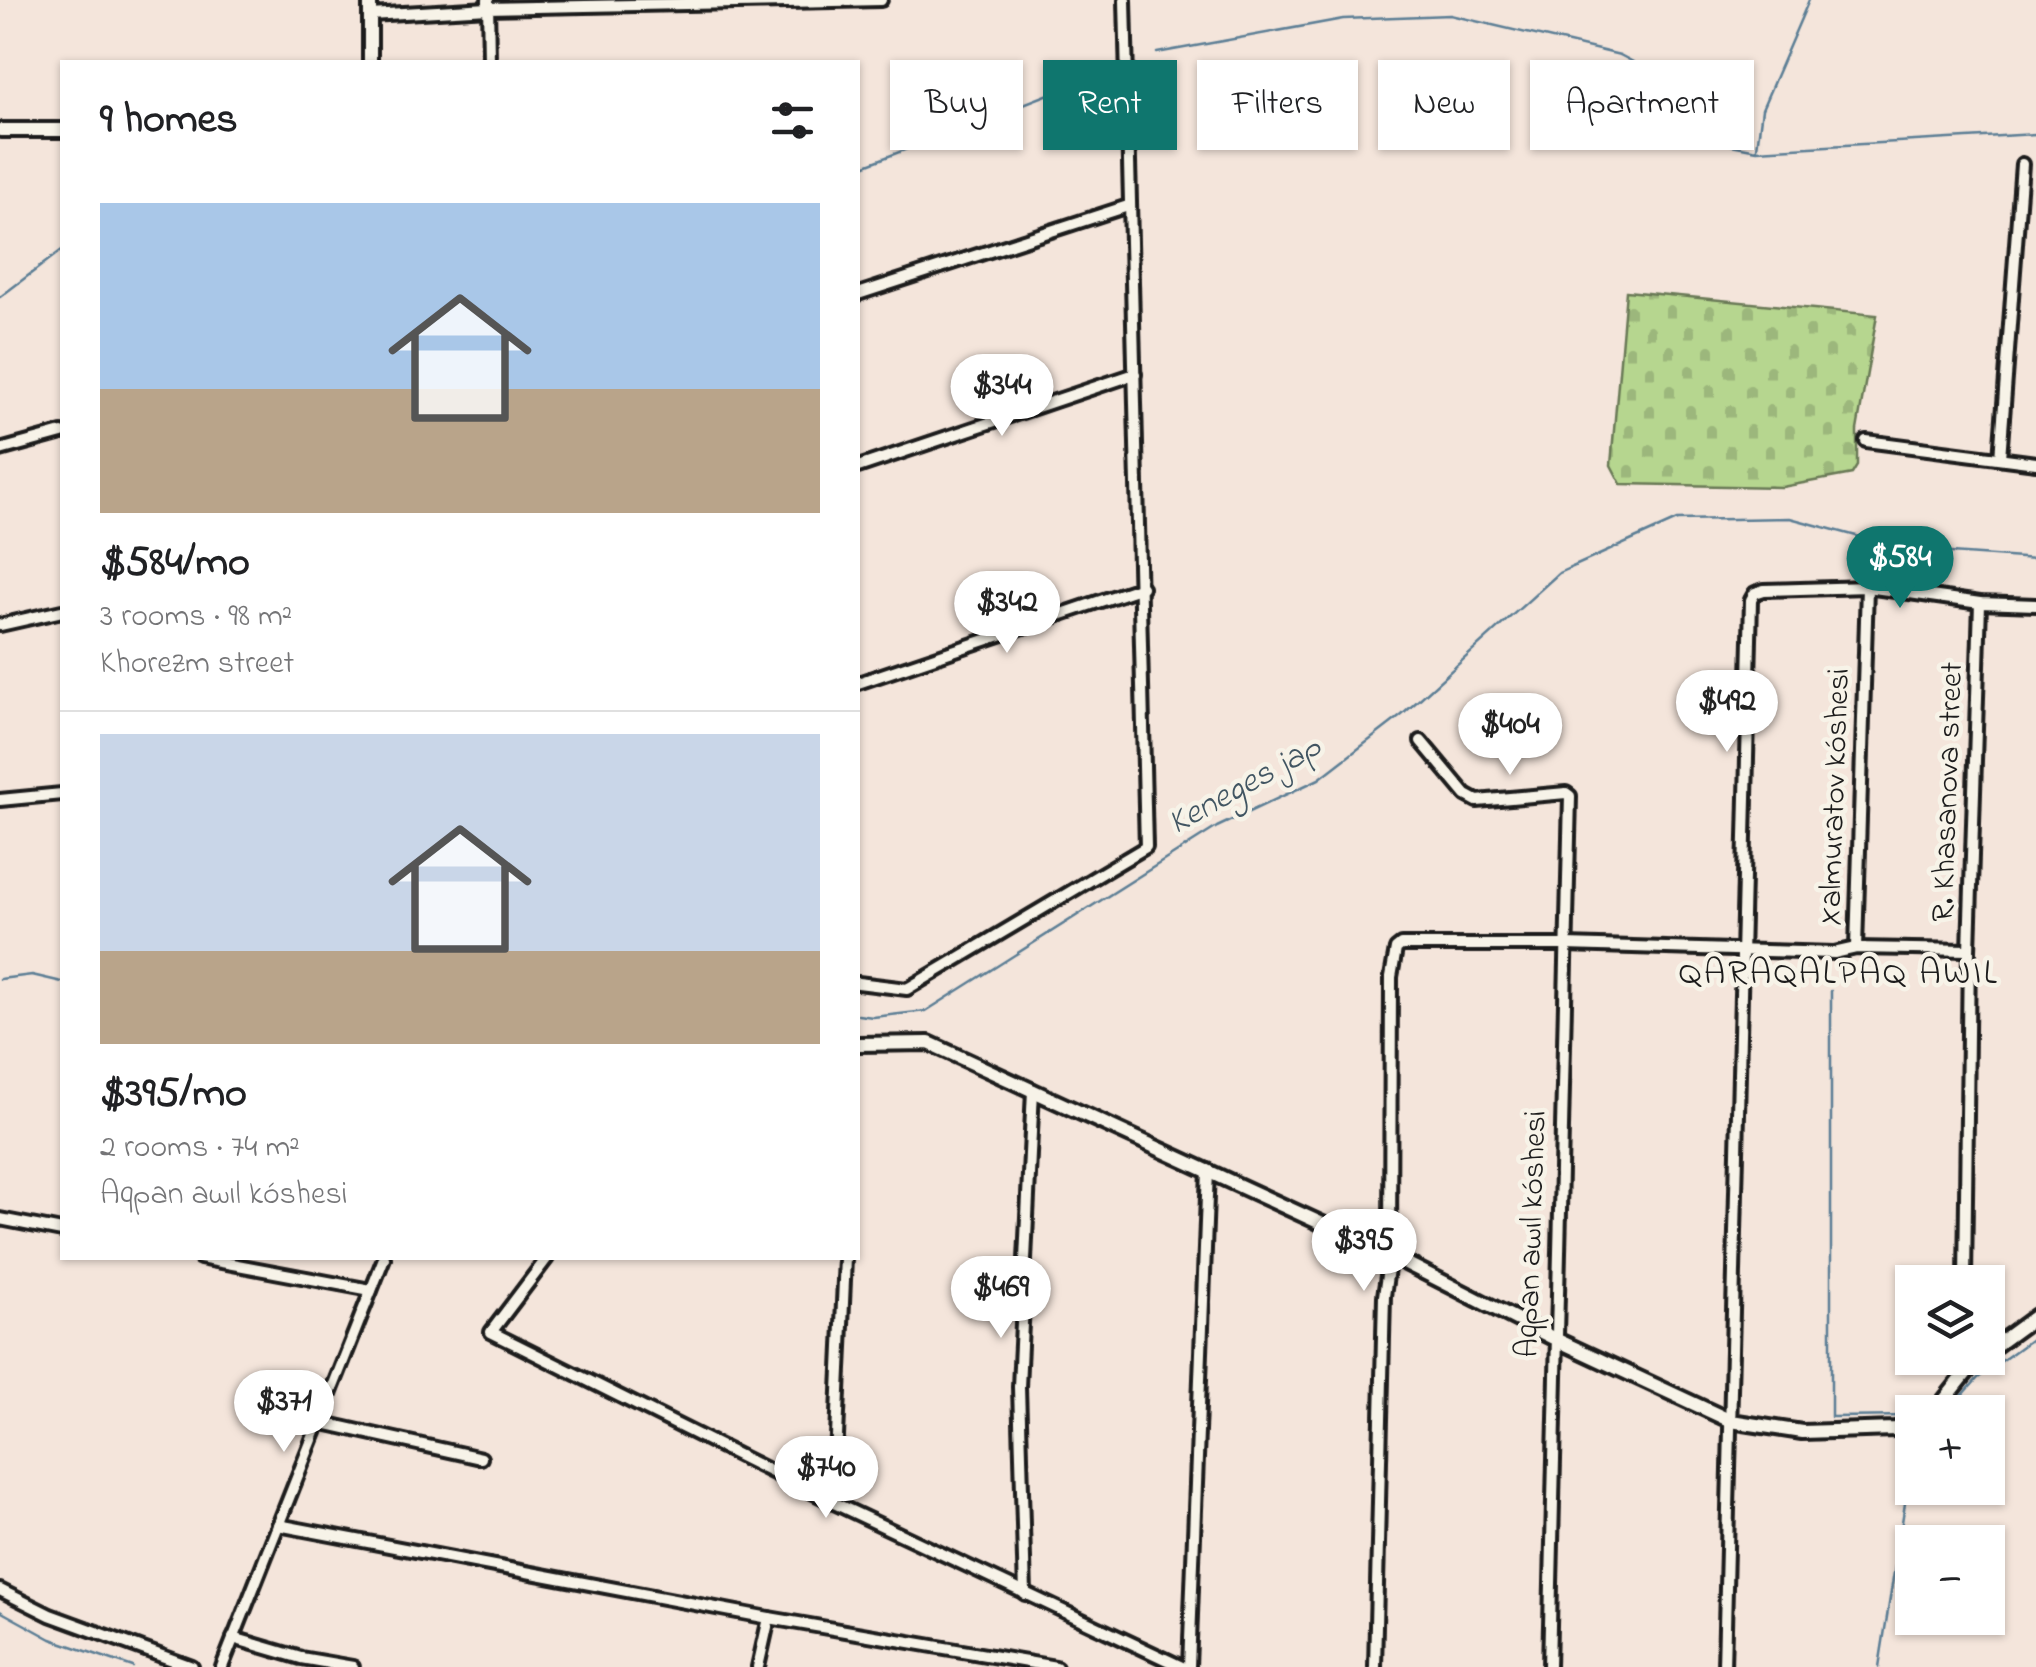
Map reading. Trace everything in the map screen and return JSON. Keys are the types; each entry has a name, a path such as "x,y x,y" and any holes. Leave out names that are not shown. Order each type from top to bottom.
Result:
{"street":[{"path":"370,0 370,60"},
{"path":"370,15 488,4 881,0"},
{"path":"860,983 907,989 1146,847 1126,0"},
{"path":"488,4 489,60"},
{"path":"0,130 60,130"},
{"path":"2000,458 2022,164"},
{"path":"860,293 1128,206"},
{"path":"860,465 1135,374"},
{"path":"0,450 60,434"},
{"path":"1866,442 2036,463"},
{"path":"860,682 1142,587"},
{"path":"1724,1667 1751,600 1764,590 1868,588 1980,603 2036,605"},
{"name":"Xalmuratov kóshesi","path":"1856,948 1868,588"},
{"name":"R. Khasanova street","path":"1966,1265 1969,950 1980,603"},
{"path":"0,625 60,612"},
{"name":"Aqpan awıl kóshesi","path":"1421,741 1466,796 1476,801 1566,792 1570,803 1550,1667"},
{"path":"0,800 60,794"},
{"path":"1375,1667 1384,1296 1390,1255 1394,953 1401,946 1566,945 1742,952 1969,950"},
{"path":"860,1044 929,1043 1390,1255 1555,1339 1731,1421 1802,1432 1895,1429"},
{"path":"1024,1594 1019,1387 1033,1090"},
{"path":"546,1260 492,1332 834,1503 1186,1667 1208,1170"},
{"path":"0,1219 60,1231"},
{"path":"211,1260 371,1290"},
{"path":"222,1667 383,1260"},
{"path":"834,1503 846,1260"},
{"path":"2005,1338 2036,1316"},
{"path":"1948,1395 1964,1375"},
{"path":"318,1422 481,1458"},
{"path":"278,1525 769,1618 1056,1667"},
{"path":"0,1590 50,1615 192,1667"},
{"path":"758,1667 769,1618"},
{"path":"233,1638 302,1658 354,1667"}],"green space":[{"path":"1626,291 1877,315 1857,430 1857,466 1852,474 1782,487 1621,484 1611,465"}],"waterway":[{"path":"1757,148 1762,109 1809,0"},
{"path":"1157,53 1343,19 1450,15 1620,55 1654,73 1721,143 1757,150 2036,134"},
{"path":"860,167 1043,96"},
{"path":"0,297 60,252"},
{"name":"Keneges jap","path":"860,1015 926,1011 1217,827 1319,779 1402,715 1559,573 1677,520 1790,518 1908,550 2036,559"},
{"name":"Keneges jap","path":"0,979 32,975 60,982"},
{"path":"1831,991 1831,1417 1895,1416"},
{"path":"1963,1395 1978,1378 2036,1336"},
{"path":"1879,1667 1905,1505"},
{"path":"0,1611 51,1639 133,1667"}],"district":[{"name":"QARAQALPAQ AWIL","path":"1839,974"}]}
